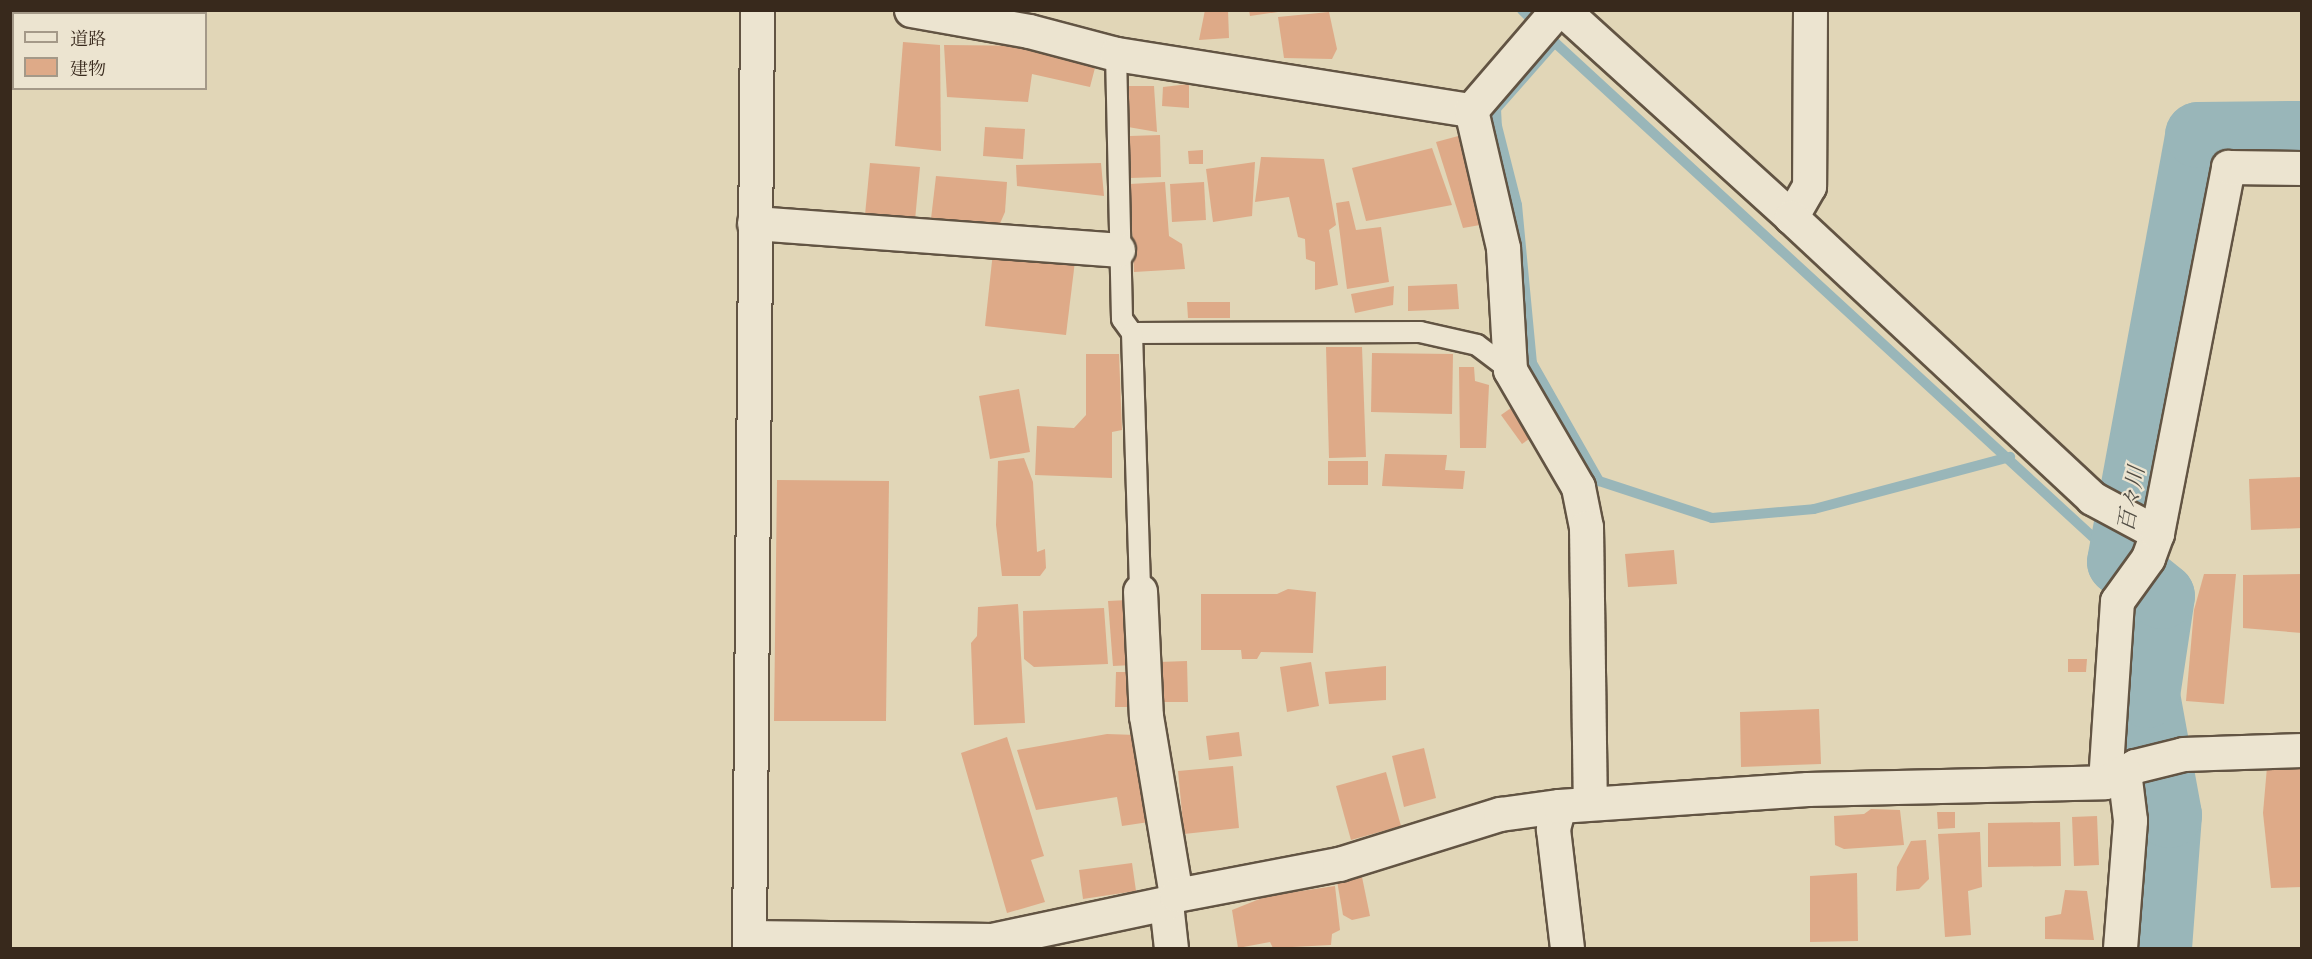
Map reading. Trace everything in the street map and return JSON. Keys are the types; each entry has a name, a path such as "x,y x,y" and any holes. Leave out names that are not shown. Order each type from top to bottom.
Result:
{"street":[{"path":"757,10 749,943 992,940 1339,864 1500,814 1574,804 2121,773 2183,754 2301,750"},
{"path":"911,10 1029,31 1116,54 1471,110"},
{"path":"1791,216 1809,186 1810,10"},
{"path":"1471,110 1557,13 1791,216 2092,498 2150,540"},
{"path":"1471,110 1503,248 1510,370 1578,487 1586,527 1574,804 1553,830 1567,948"},
{"path":"2120,948 2130,820 2121,773 2117,601 2150,540 2228,167 2301,168"},
{"path":"754,223 1118,250"},
{"path":"1140,591 1146,716 1171,899 1171,948"}],"lane":[{"path":"1116,54 1118,250 1122,319 1132,333 1140,591"},
{"path":"1132,333 1420,332 1477,345 1510,370"}],"building":[{"path":"1205,10 1228,10 1229,38 1199,40"},
{"path":"1249,10 1278,10 1278,12 1250,16"},
{"path":"1329,12 1337,49 1332,59 1284,58 1278,17"},
{"path":"903,42 940,45 941,151 895,146"},
{"path":"944,45 1031,46 1096,64 1090,87 1032,74 1028,102 947,97"},
{"path":"1189,84 1189,108 1162,106 1163,87"},
{"path":"1129,86 1154,86 1157,132 1128,127"},
{"path":"985,127 1025,129 1023,159 983,156"},
{"path":"1160,135 1161,177 1130,178 1130,136"},
{"path":"1462,135 1480,225 1463,228 1436,142"},
{"path":"1432,148 1452,205 1366,221 1352,168"},
{"path":"1203,150 1203,164 1189,164 1188,151"},
{"path":"1261,157 1324,159 1336,225 1329,230 1338,285 1315,290 1315,262 1306,259 1305,239 1298,237 1289,197 1255,202"},
{"path":"1255,162 1252,216 1213,222 1206,169"},
{"path":"870,163 920,167 915,220 865,215"},
{"path":"1101,163 1104,196 1017,186 1016,165"},
{"path":"936,176 1007,182 1005,212 998,228 931,219"},
{"path":"1165,182 1169,236 1182,244 1185,269 1134,272 1130,184"},
{"path":"1204,182 1206,220 1172,222 1170,184"},
{"path":"1349,201 1356,230 1381,227 1389,282 1347,289 1336,203"},
{"path":"993,252 1075,261 1066,335 985,326"},
{"path":"1457,284 1459,309 1408,311 1408,286"},
{"path":"1394,286 1393,305 1355,313 1351,294"},
{"path":"1187,302 1230,302 1230,318 1188,318"},
{"path":"1326,347 1362,347 1366,457 1329,458"},
{"path":"1372,353 1453,354 1452,414 1371,412"},
{"path":"1086,354 1119,354 1122,430 1112,432 1112,478 1035,475 1037,426 1074,428 1086,415"},
{"path":"1459,367 1474,367 1475,381 1489,385 1486,448 1460,448"},
{"path":"1019,389 1030,452 990,459 979,396"},
{"path":"1511,408 1532,437 1522,444 1501,415"},
{"path":"1385,454 1447,455 1445,470 1465,471 1463,489 1382,486"},
{"path":"1024,458 1033,482 1037,552 1045,549 1046,568 1040,576 1002,576 996,525 998,461"},
{"path":"1328,461 1368,461 1368,485 1328,485"},
{"path":"2302,477 2302,528 2251,530 2249,479"},
{"path":"777,480 889,481 886,721 774,721"},
{"path":"1674,550 1677,584 1628,587 1625,554"},
{"path":"2204,574 2236,574 2224,704 2186,701 2194,610"},
{"path":"2302,574 2302,633 2243,628 2243,575"},
{"path":"1288,589 1316,592 1313,653 1261,652 1257,659 1242,659 1241,650 1201,650 1201,594 1277,594"},
{"path":"1128,600 1133,665 1113,666 1108,601"},
{"path":"1018,604 1025,723 974,725 971,643 977,636 978,607"},
{"path":"1104,608 1108,664 1034,667 1024,659 1023,611"},
{"path":"2068,659 2087,659 2086,672 2068,672"},
{"path":"1187,661 1188,702 1160,702 1159,662"},
{"path":"1311,662 1319,706 1287,712 1280,667"},
{"path":"1386,666 1386,700 1329,704 1325,672"},
{"path":"1116,672 1134,672 1133,707 1115,707"},
{"path":"1819,709 1821,764 1741,767 1740,712"},
{"path":"1239,732 1242,756 1209,760 1206,736"},
{"path":"1107,734 1136,735 1149,822 1122,826 1117,797 1036,810 1017,750"},
{"path":"1007,737 1044,856 1031,860 1045,902 1007,913 961,753"},
{"path":"1424,748 1436,798 1404,807 1392,756"},
{"path":"1233,766 1239,828 1184,834 1178,771"},
{"path":"2302,766 2302,887 2271,888 2263,813 2267,767"},
{"path":"1386,772 1401,826 1351,840 1336,786"},
{"path":"1871,809 1900,810 1904,845 1844,849 1835,845 1834,816 1864,814"},
{"path":"1937,812 1955,812 1955,828 1938,829"},
{"path":"2097,816 2099,865 2074,866 2072,817"},
{"path":"2060,822 2061,866 1988,867 1988,823"},
{"path":"1980,832 1982,887 1968,891 1971,935 1945,937 1938,834"},
{"path":"1926,840 1929,879 1919,889 1896,891 1897,867 1911,841"},
{"path":"1132,863 1136,891 1083,899 1079,870"},
{"path":"1857,873 1858,941 1810,942 1810,876"},
{"path":"1362,877 1370,916 1352,920 1343,915 1337,881"},
{"path":"1335,886 1340,930 1332,934 1331,945 1273,948 1270,942 1238,948 1232,910 1267,896"},
{"path":"2065,890 2087,891 2094,940 2045,939 2045,917 2061,914"}],"waterway":[{"path":"1522,10 1539,27"},
{"path":"1550,38 2120,562"},
{"path":"1555,42 1496,109 1497,126 1517,205 1532,363 1599,481 1712,518 1814,509 2010,457"},
{"name":"百々川","path":"2159,948 2169,815 2147,695 2162,596 2120,562 2198,135 2302,134"}]}
